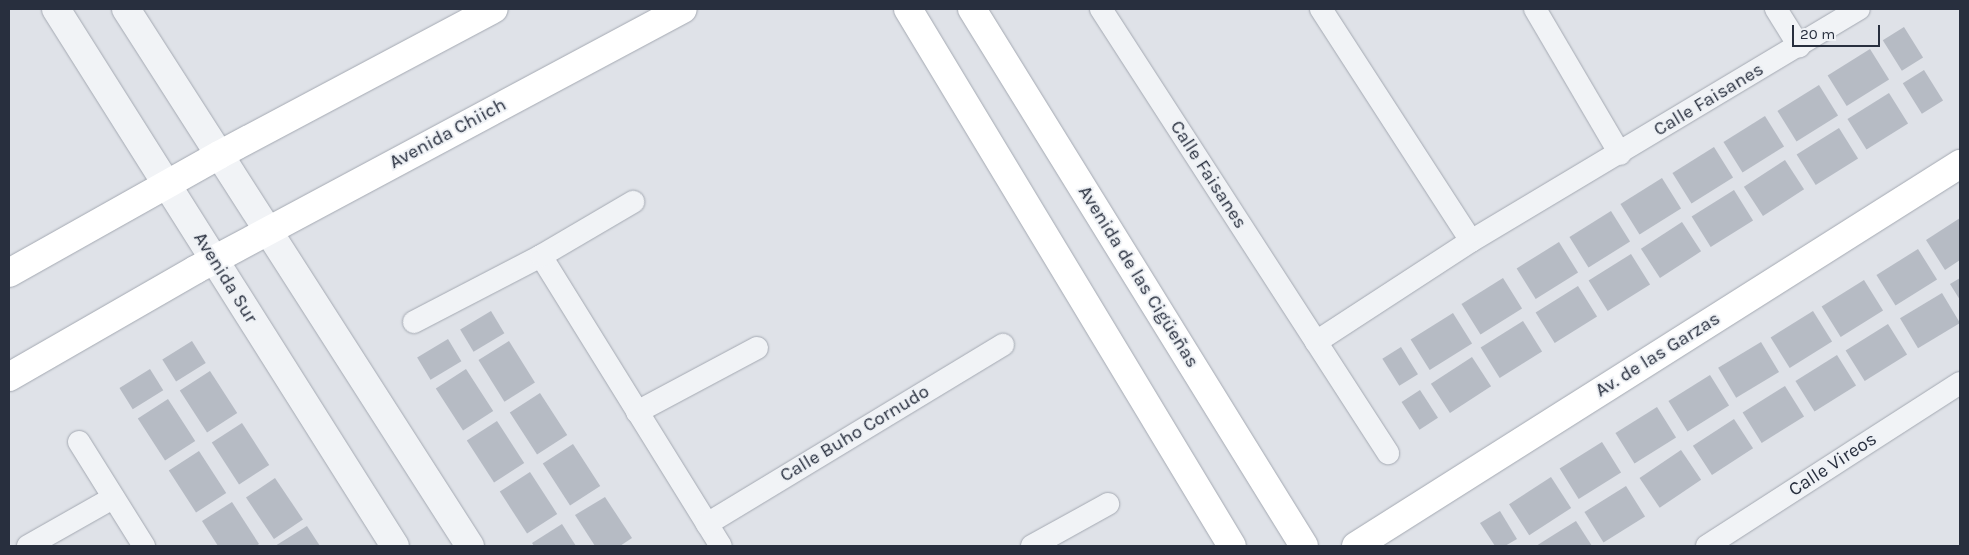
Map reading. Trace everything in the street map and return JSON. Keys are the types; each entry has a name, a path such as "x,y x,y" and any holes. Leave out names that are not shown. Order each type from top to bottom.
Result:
{"main road":[{"path":"9,273 219,155 494,9"},
{"name":"Avenida Chiich","path":"9,377 214,260 683,9"},
{"path":"908,9 1232,546"},
{"name":"Avenida de las Cigüeñas","path":"972,9 1304,546"},
{"name":"Av. de las Garzas","path":"1356,546 1960,164"}],"street":[{"name":"Avenida Sur","path":"56,9 395,546"},
{"path":"126,9 219,155 270,230 470,546"},
{"name":"Calle Faisanes","path":"1101,9 1388,453"},
{"path":"1321,9 1471,241"},
{"path":"1535,9 1620,154"},
{"path":"1776,9 1799,46"},
{"name":"Calle Faisanes","path":"1316,342 1471,241 1620,154 1859,9"},
{"path":"414,322 541,256 633,202"},
{"path":"541,256 721,546"},
{"name":"Calle Buho Cornudo","path":"707,524 1003,345"},
{"path":"637,412 757,348"},
{"name":"Calle Vireos","path":"1707,546 1960,383"},
{"path":"79,442 112,498 144,546"},
{"path":"28,546 112,498"},
{"path":"1032,546 1108,504"}],"building":[{"path":"1904,27 1923,58 1902,71 1883,40"},
{"path":"1870,49 1889,80 1847,106 1828,75"},
{"path":"1924,70 1943,101 1922,114 1903,83"},
{"path":"1819,85 1838,116 1797,141 1777,111"},
{"path":"1889,93 1908,124 1867,149 1847,119"},
{"path":"1765,116 1784,147 1743,172 1723,142"},
{"path":"1839,128 1858,159 1816,185 1797,154"},
{"path":"1714,147 1733,178 1692,203 1672,173"},
{"path":"1785,160 1804,189 1763,216 1744,187"},
{"path":"1662,178 1681,209 1640,234 1620,204"},
{"path":"1734,190 1753,221 1711,247 1692,216"},
{"path":"1611,211 1630,242 1589,267 1569,237"},
{"path":"1960,218 1960,260 1945,270 1926,240"},
{"path":"1682,222 1701,251 1660,278 1641,249"},
{"path":"1559,242 1578,273 1536,299 1517,268"},
{"path":"1918,249 1937,280 1896,305 1876,275"},
{"path":"1631,254 1650,285 1608,311 1589,280"},
{"path":"1503,278 1522,309 1481,334 1461,304"},
{"path":"1960,278 1960,300 1950,284"},
{"path":"1864,280 1883,311 1841,337 1822,306"},
{"path":"1578,286 1597,317 1555,343 1536,312"},
{"path":"1942,293 1960,323 1918,348 1900,318"},
{"path":"491,311 504,333 474,352 460,330"},
{"path":"1813,311 1832,342 1790,368 1771,337"},
{"path":"1453,313 1472,344 1430,370 1411,339"},
{"path":"1523,321 1542,352 1500,378 1481,347"},
{"path":"1888,324 1907,355 1865,381 1846,350"},
{"path":"448,339 461,361 431,380 417,358"},
{"path":"192,341 206,363 176,382 162,360"},
{"path":"509,341 535,383 504,402 478,360"},
{"path":"1761,342 1779,372 1736,398 1718,368"},
{"path":"1401,347 1418,374 1399,386 1382,359"},
{"path":"1837,355 1856,386 1815,411 1795,381"},
{"path":"1472,357 1491,386 1450,413 1431,384"},
{"path":"150,369 163,390 133,409 119,388"},
{"path":"466,369 493,411 463,431 436,389"},
{"path":"210,371 237,413 207,433 180,391"},
{"path":"1710,375 1729,406 1688,431 1668,401"},
{"path":"1785,386 1804,417 1762,443 1743,412"},
{"path":"1420,390 1438,418 1420,430 1402,402"},
{"path":"540,393 567,435 537,455 510,413"},
{"path":"168,399 195,441 165,461 138,419"},
{"path":"1657,407 1676,438 1635,463 1615,433"},
{"path":"1734,419 1753,448 1712,475 1693,446"},
{"path":"497,421 524,463 494,483 467,441"},
{"path":"242,423 269,465 239,485 212,443"},
{"path":"1602,442 1621,473 1579,499 1560,468"},
{"path":"573,444 600,486 570,506 543,464"},
{"path":"1681,450 1701,480 1660,508 1640,478"},
{"path":"199,451 226,493 196,513 169,471"},
{"path":"530,472 557,514 527,534 500,492"},
{"path":"1551,477 1571,508 1529,535 1509,504"},
{"path":"275,478 303,519 274,539 246,498"},
{"path":"1626,486 1645,517 1604,542 1584,512"},
{"path":"605,497 632,538 620,546 595,546 575,515"},
{"path":"232,502 259,544 256,546 218,546 202,521"},
{"path":"1500,511 1517,539 1505,546 1495,546 1480,523"},
{"path":"1576,521 1592,546 1536,546 1555,534"},
{"path":"562,524 576,546 534,546 532,543"},
{"path":"307,526 320,546 275,546"}]}
